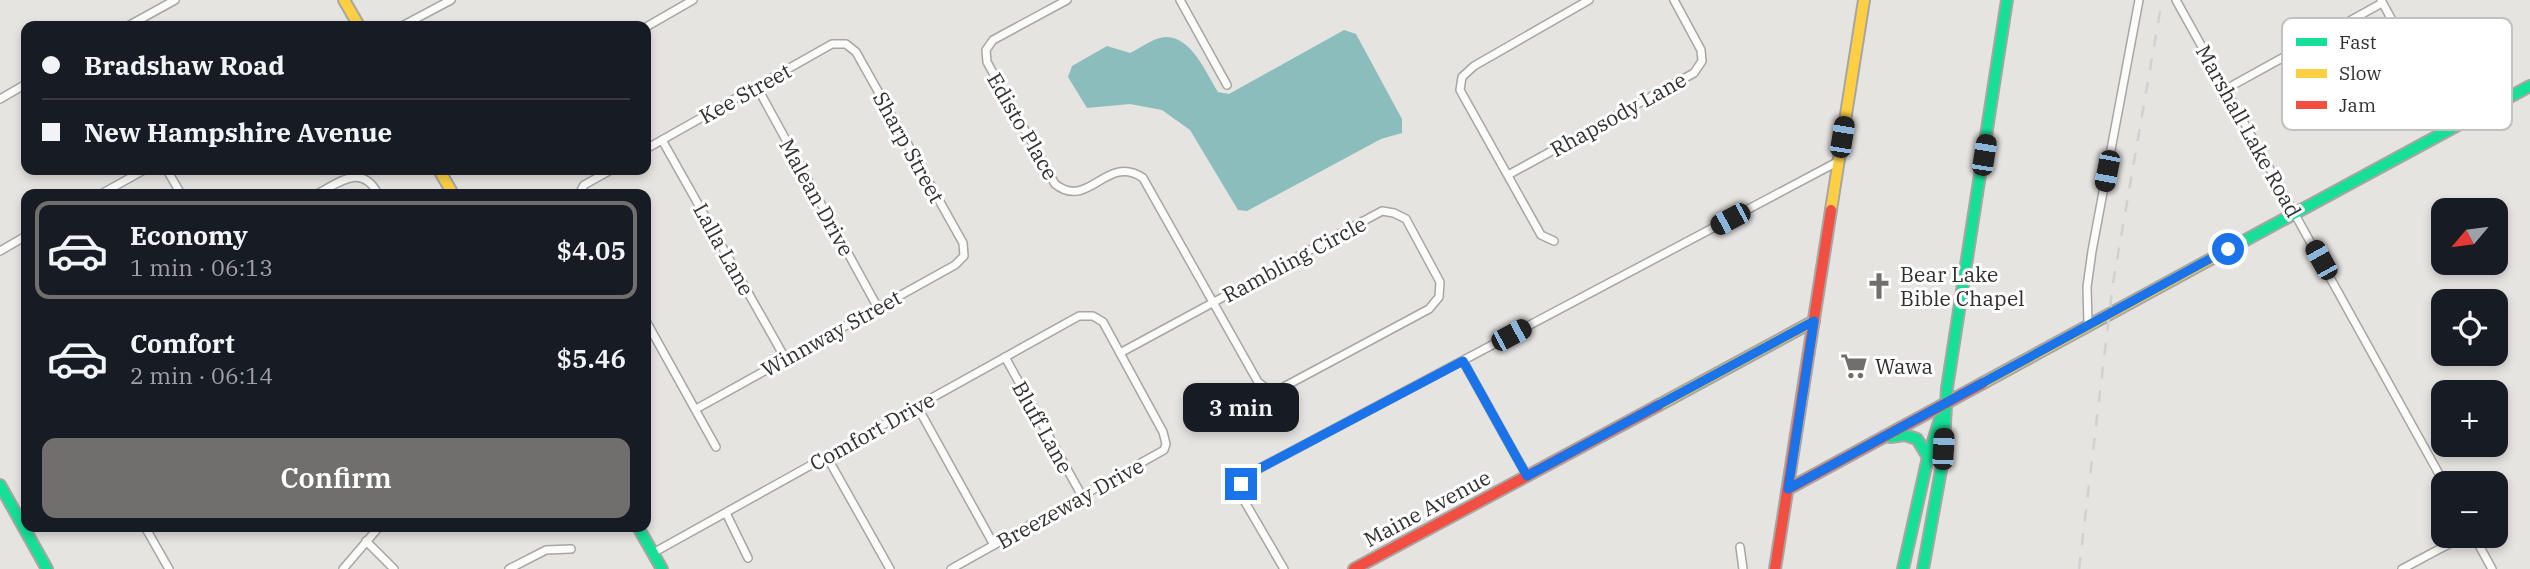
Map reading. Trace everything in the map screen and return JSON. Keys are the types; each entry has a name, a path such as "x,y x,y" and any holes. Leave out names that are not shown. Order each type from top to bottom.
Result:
{"street":[{"path":"137,21 175,0"},
{"path":"344,0 356,21"},
{"path":"411,21 451,0"},
{"path":"651,24 693,0"},
{"name":"Edisto Place","path":"1067,0 993,40 986,50 987,62 1055,184 1065,192 1080,192 1118,170 1131,170 1143,178 1211,303"},
{"path":"1180,0 1227,85"},
{"path":"1554,241 1541,235 1460,90 1462,78 1474,66 1589,0"},
{"name":"Rhapsody Lane","path":"1507,175 1694,74 1702,61 1701,50 1674,0"},
{"path":"1775,569 1864,0"},
{"path":"1923,569 1943,459 1945,402 2007,0"},
{"path":"2088,324 2087,286 2092,251 2139,0"},
{"name":"Marshall Lake Road","path":"2176,0 2437,471"},
{"path":"2353,18 2382,1 2391,18"},
{"name":"Kee Street","path":"651,146 832,44 846,44"},
{"name":"Sharp Street","path":"846,44 856,52 956,231 964,256"},
{"path":"2226,89 2282,58"},
{"path":"2512,96 2530,86"},
{"path":"0,99 21,87"},
{"name":"Malean Drive","path":"757,87 878,307"},
{"path":"1788,489 2447,130"},
{"name":"Lalla Lane","path":"662,140 785,358"},
{"path":"1284,569 1242,497 1241,484 1247,475 1839,161"},
{"path":"110,189 135,175"},
{"path":"582,189 602,175"},
{"path":"327,189 350,177 368,180 375,189"},
{"name":"Rambling Circle","path":"1120,353 1211,303 1382,212 1394,213 1406,219 1440,282 1439,297 1429,309 1278,390 1266,388 1258,382 1211,303"},
{"path":"0,251 21,239"},
{"name":"Winnway Street","path":"696,409 954,265 964,256"},
{"name":"Comfort Drive","path":"653,553 1079,316 1093,316"},
{"name":"Breezeway Drive","path":"951,569 1162,452 1166,444 1163,432 1103,322 1093,316"},
{"name":"Maine Avenue","path":"1354,569 1814,321"},
{"path":"651,330 716,447"},
{"name":"Bluff Lane","path":"1005,357 1082,496"},
{"path":"1463,361 1527,476"},
{"path":"1903,569 1928,457 1945,402"},
{"path":"917,407 994,545"},
{"path":"1884,437 1911,436 1924,446 1928,457"},
{"path":"827,457 890,569"},
{"path":"0,485 21,523"},
{"path":"726,513 748,558"},
{"path":"26,532 47,569"},
{"path":"148,532 169,569"},
{"path":"343,569 374,532"},
{"path":"641,532 662,569"},
{"path":"366,541 394,569"},
{"path":"1740,547 1743,569"},
{"path":"2402,569 2442,548"},
{"path":"2481,548 2492,569"},
{"path":"509,569 546,550 571,549"}],"water":[{"path":"1344,30 1356,34 1402,119 1402,133 1381,139 1247,211 1238,210 1190,130 1162,110 1130,104 1087,108 1068,77 1072,66 1107,46 1130,53 1166,37 1191,49 1218,92 1229,94"}],"railway":[{"path":"2079,569 2113,283 2162,0"}],"traffic: fast":[{"path":"1923,569 1943,459 1947,388 2007,0"},
{"path":"2512,96 2530,86"},
{"path":"2242,242 2449,130"},
{"path":"1903,569 1928,457 1940,419"},
{"path":"1890,437 1905,435 1917,439 1928,457"},
{"path":"0,485 21,523"},
{"path":"26,532 47,569"},
{"path":"641,532 662,569"}],"traffic: slow":[{"path":"344,0 356,21"},
{"path":"1831,210 1864,0"},
{"path":"442,175 450,189"},
{"path":"1983,383 2242,242"},
{"path":"1659,405 1814,321"}],"traffic: jam":[{"path":"1775,569 1831,210"},
{"path":"1788,489 1983,383"},
{"path":"1354,569 1659,405"}],"place":[{"name":"Bear Lake Bible Chapel","path":"1879,286"},
{"name":"Wawa","path":"1854,366"}],"route":[{"path":"1241,484 1247,475 1463,361 1527,476 1814,321 1788,489 2228,249"}]}
